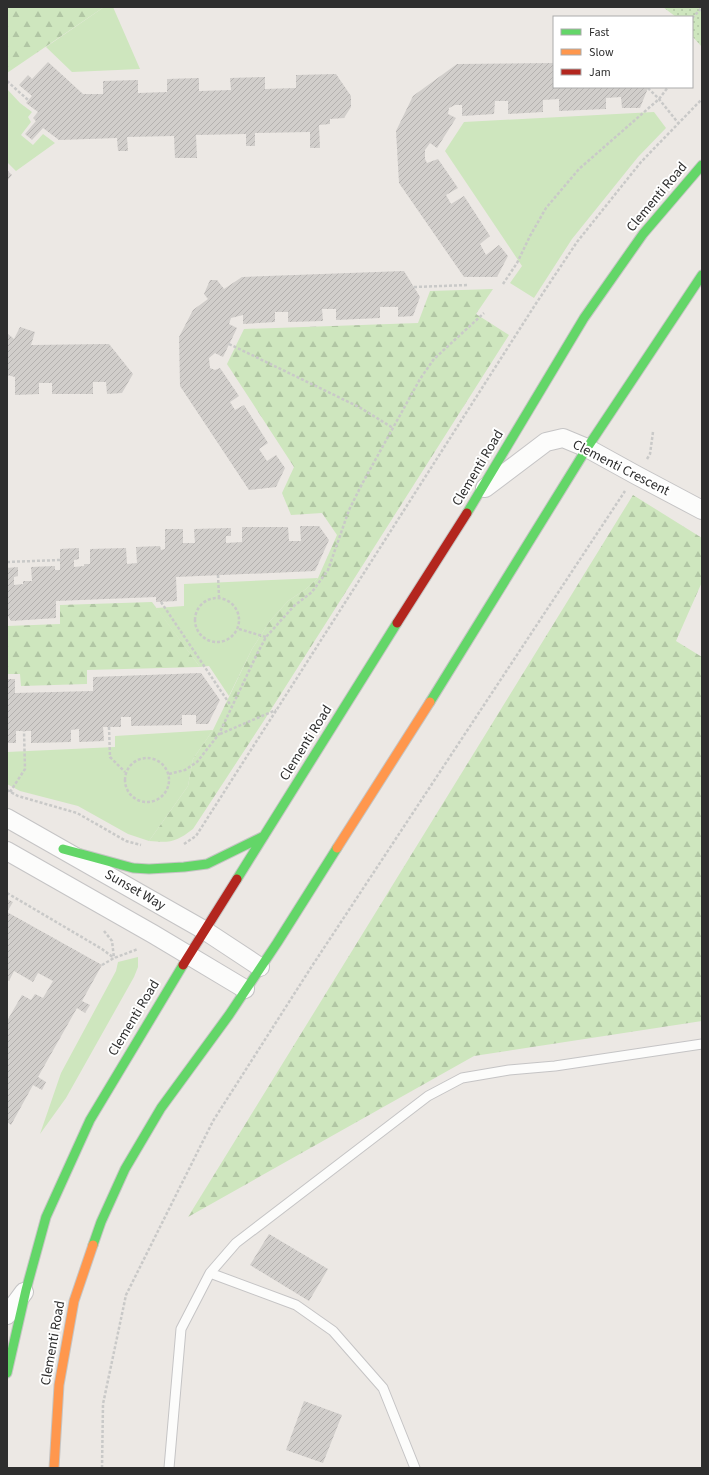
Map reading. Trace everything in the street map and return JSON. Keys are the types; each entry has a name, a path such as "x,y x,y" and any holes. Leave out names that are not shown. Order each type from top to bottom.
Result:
{"main road":[{"name":"Clementi Road","path":"7,1373 26,1290 46,1217 90,1120 204,930 265,836 481,490 584,318 643,234 702,165"},
{"name":"Clementi Road","path":"54,1468 59,1385 74,1301 101,1222 125,1169 161,1108 229,1015 260,967 428,705 587,448 702,275"},
{"path":"63,850 133,868 149,869 184,867 207,864 265,836"}],"street":[{"name":"Clementi Crescent","path":"481,490 546,442 563,438 587,448 702,510"},
{"name":"Sunset Way","path":"7,818 204,930 260,967"},
{"name":"Sunset Way","path":"7,851 146,930 245,989"},
{"path":"7,1315 26,1290"}],"lane":[{"path":"169,1468 181,1329 210,1273 236,1243 428,1096 462,1078 509,1070 555,1066 702,1044"},
{"path":"210,1273 296,1305 334,1331 383,1388 415,1468"}],"path":[{"path":"693,17 701,7"},
{"path":"7,81 28,100"},
{"path":"648,88 679,124"},
{"path":"503,284 517,263 546,208 579,169 659,99 667,88"},
{"path":"181,846 196,836 576,242 641,162 702,99"},
{"path":"414,287 470,285"},
{"path":"169,774 185,770 197,762 219,734 256,654 266,638 294,606 312,592 328,570 349,510 420,379 434,359 484,313"},
{"path":"229,344 359,407 393,428"},
{"path":"102,1468 103,1404 126,1295 213,1121 321,953 650,454 653,432"},
{"path":"7,562 60,560"},
{"path":"218,575 219,597"},
{"path":"219,597 232,602 240,614 239,629 230,640 216,643 203,638 195,626 196,612 204,601 219,597"},
{"path":"161,602 232,706"},
{"path":"239,629 266,638"},
{"path":"219,734 276,710"},
{"path":"109,727 110,757 125,772"},
{"path":"24,731 25,769 9,791 18,796 77,812 126,841 141,845"},
{"path":"148,757 161,762 169,774 168,788 160,799 145,803 132,798 124,786 125,772 134,760 148,757"},
{"path":"7,893 102,949 114,958"},
{"path":"102,965 114,958 144,947"}],"green space":[{"path":"7,7 104,7 7,73"},
{"path":"104,7 113,7 140,69 72,72 46,47"},
{"path":"663,7 702,7 702,47 693,37 693,16 675,16"},
{"path":"7,89 20,103 32,112 28,117 31,122 21,135 33,145 43,134 55,143 16,171 7,162"},
{"path":"654,112 666,128 638,157 572,239 534,298 510,283 522,266 445,151 464,122"},
{"path":"493,289 476,314 509,335 265,719 193,829 182,837 173,841 149,841 188,786 193,759 213,730 252,649 270,621 288,601 306,589 318,578 337,535 322,513 291,515 282,493 294,467 227,364 244,329 418,323 430,291"},
{"path":"633,495 702,538 702,582 676,641 702,657 702,1021 474,1056 188,1217"},
{"path":"318,578 306,589 288,601 270,621 252,649 229,696 209,666 200,667 156,608 184,606 184,584"},
{"path":"152,602 200,667 87,670 87,684 21,686 20,674 7,674 7,626 60,624 60,605"},
{"path":"213,730 193,759 188,786 149,841 128,834 78,806 20,791 7,784 7,752 115,747 115,736"},
{"path":"138,957 138,967 134,977 66,1098 40,1134 61,1073 116,971 118,962"}],"building":[{"path":"48,62 83,94 103,94 103,81 138,80 138,93 167,92 167,79 199,78 199,91 231,90 230,78 265,77 265,89 296,88 296,75 336,74 351,96 351,107 344,118 330,119 330,124 319,125 320,148 310,148 310,132 255,133 255,146 246,146 246,134 196,135 197,158 175,158 174,136 127,137 128,151 118,151 117,138 59,140 43,128 32,140 25,134 36,121 33,118 38,112 26,103 32,96 19,85 28,75 32,79"},
{"path":"553,63 553,88 648,88 640,108 622,108 621,97 606,98 606,109 559,111 559,99 543,100 543,112 508,114 508,101 495,101 494,114 462,116 462,105 455,105 449,108 448,114 456,118 437,148 430,143 425,150 425,159 427,163 438,159 458,188 446,195 451,204 464,196 490,236 480,244 486,255 499,245 508,256 497,277 464,277 399,183 396,131 413,96 457,64"},
{"path":"7,170 12,175 7,181"},
{"path":"404,271 420,297 413,316 398,317 398,307 380,307 380,318 336,320 336,309 322,309 323,321 288,322 288,312 275,312 275,322 243,324 243,315 231,318 229,324 237,328 223,357 215,353 209,358 210,368 215,370 220,368 239,396 230,402 235,410 244,405 268,443 259,449 267,461 276,455 285,468 276,487 249,490 180,386 179,337 193,310 208,299 204,294 210,280 217,280 224,289 242,277"},
{"path":"20,327 35,332 31,345 109,344 133,374 122,393 107,394 106,382 93,382 93,394 52,394 52,383 39,383 39,394 15,395 15,377 7,375 7,333 14,339"},
{"path":"300,526 319,526 329,540 315,571 176,577 177,601 156,602 156,597 56,601 56,618 11,621 7,614 7,568 18,567 18,576 14,577 14,585 23,584 23,581 32,581 31,567 55,566 55,570 60,570 60,549 79,548 79,559 74,560 74,567 90,564 90,549 126,548 127,564 137,563 136,547 160,546 161,550 165,549 165,529 183,529 183,543 195,543 194,529 231,528 231,536 226,536 226,543 242,542 242,527 288,527 289,541 301,541"},
{"path":"201,673 220,700 208,724 196,724 196,715 182,715 182,725 131,726 131,717 121,717 121,727 103,727 104,741 79,742 79,729 71,730 71,742 31,743 31,731 16,731 16,743 7,743 7,679 15,679 15,693 93,691 93,677"},
{"path":"7,899 13,902 7,912"},
{"path":"7,912 102,965 82,1001 90,1005 85,1013 77,1008 38,1077 46,1082 42,1090 33,1085 11,1125 7,1122 7,1021 22,995 31,1000 35,994 43,998 53,981 38,973 33,982 14,971 9,981 7,980"},
{"path":"269,1234 328,1269 309,1301 250,1265"},
{"path":"304,1401 342,1415 323,1463 286,1450"}],"traffic: fast":[{"path":"467,513 584,318 643,234 702,165"},
{"path":"430,702 587,448 702,275"},
{"path":"237,879 397,623"},
{"path":"63,849 133,868 149,869 184,867 207,864 264,836"},
{"path":"93,1245 101,1222 125,1169 161,1108 229,1015 277,943 337,848"},
{"path":"7,1373 26,1290 46,1217 90,1120 183,965"}],"traffic: slow":[{"path":"337,848 430,702"},
{"path":"54,1468 59,1385 74,1301 93,1245"}],"traffic: jam":[{"path":"397,623 467,513"},
{"path":"183,965 237,879"}]}
